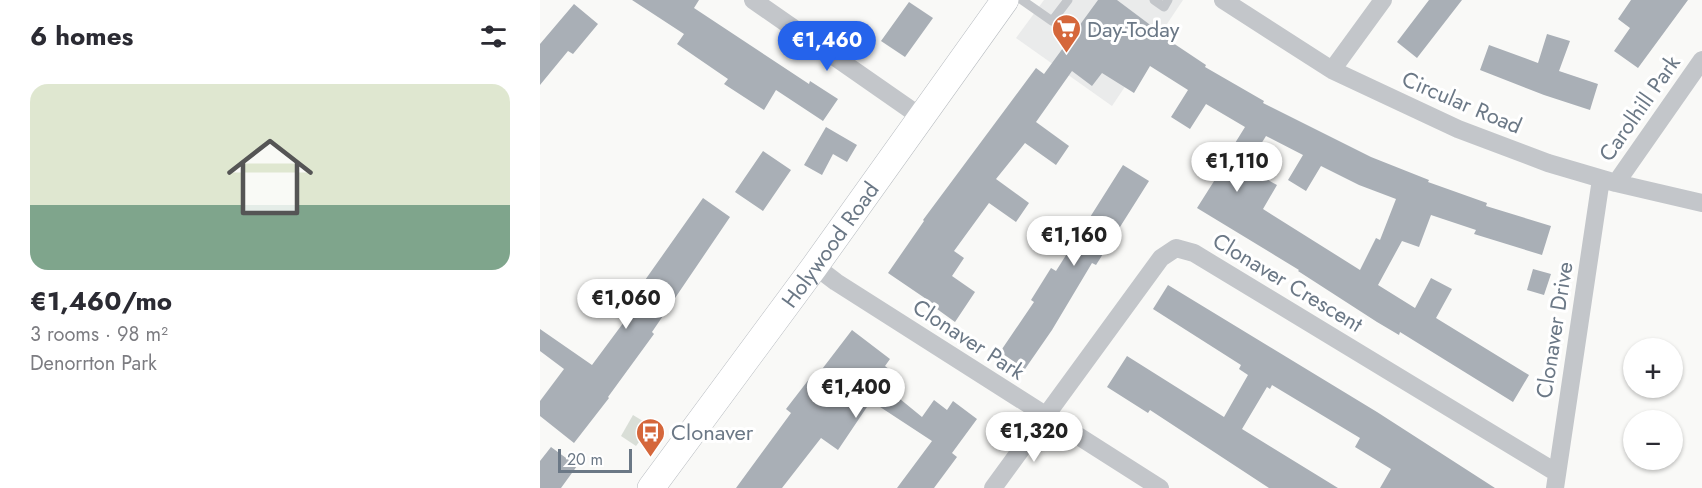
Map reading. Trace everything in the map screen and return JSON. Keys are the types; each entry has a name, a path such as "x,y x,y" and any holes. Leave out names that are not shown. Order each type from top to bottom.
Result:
{"main road":[{"name":"Holywood Road","path":"651,488 815,266 1005,0"}],"street":[{"path":"753,0 921,117"},
{"name":"Circular Road","path":"1223,0 1332,70 1458,129 1548,163 1608,181 1702,203"},
{"path":"1332,70 1383,0"},
{"name":"Carolhill Park","path":"1608,181 1702,60"},
{"name":"Clonaver Drive","path":"1556,481 1608,181"},
{"name":"Clonaver Crescent","path":"993,488 1161,258 1176,248 1194,253 1556,481"},
{"name":"Clonaver Park","path":"815,266 836,282 1160,488"}],"lane":[{"path":"1022,0 1052,21 1068,0"},
{"path":"1154,0 1164,7 1168,0"}],"shaded area":[{"path":"1044,0 1183,0 1112,106 1016,38"},
{"path":"633,415 651,426 636,446 621,436"}],"building":[{"path":"632,0 699,0 694,8 809,84 810,81 838,99 823,121 776,90 764,110 724,84 728,79 677,44 684,34"},
{"path":"1098,0 1117,0 1153,27 1152,29 1206,65 1205,67 1264,101 1263,103 1371,157 1429,180 1428,182 1487,203 1486,206 1551,226 1542,255 1474,234 1476,230 1431,215 1419,247 1402,241 1378,285 1415,308 1431,278 1452,289 1436,318 1529,375 1513,402 1400,332 1399,335 1377,322 1299,270 1197,208 1245,127 1206,104 1190,129 1171,117 1188,90 1150,66 1134,93 1102,73 1092,86 1072,71 1036,122 1069,146 1056,165 1025,143 996,179 1029,203 1016,222 989,203 954,251 964,258 952,276 975,292 955,322 937,309 938,307 888,273 923,220 1036,68 1044,74","holes":["1266,136 1303,155 1288,180 1306,191 1321,166 1359,185 1396,199 1380,240 1376,238 1360,270 1263,209 1277,185 1246,168"]},
{"path":"1429,0 1462,0 1417,58 1397,42"},
{"path":"1631,0 1688,0 1638,68 1614,51 1630,28 1618,19"},
{"path":"909,2 933,18 905,57 881,41"},
{"path":"574,4 598,24 573,54 568,51 540,85 540,44"},
{"path":"1547,34 1570,41 1559,71 1598,84 1590,110 1480,70 1489,45 1538,63"},
{"path":"826,127 857,145 847,162 833,154 822,175 804,165"},
{"path":"763,151 791,170 763,211 735,192"},
{"path":"1123,165 1149,181 1096,265 1092,263 1052,330 1025,369 1000,352 1034,302 1031,300 1051,268 1056,271"},
{"path":"703,198 730,217 652,332 654,334 574,443 540,416 540,401 564,369 540,351 540,329 592,365 641,299 638,298 638,290"},
{"path":"1533,269 1551,274 1544,295 1527,290"},
{"path":"1168,285 1377,412 1495,488 1380,488 1391,469 1355,447 1360,438 1272,385 1270,389 1267,387 1242,429 1338,488 1269,488 1150,410 1148,413 1107,387 1127,356 1224,417 1248,375 1239,369 1241,365 1153,309"},
{"path":"852,330 890,359 885,366 899,377 889,390 922,417 934,400 947,410 953,401 977,419 952,453 957,457 934,488 897,488 932,441 871,401 838,450 821,438 782,488 736,488 791,413 786,409 813,374 816,377"},
{"path":"551,447 577,466 561,488 540,488 540,461"}],"place":[{"name":"Day-Today","path":"1066,54"},
{"name":"Clonaver","path":"650,458"}]}
